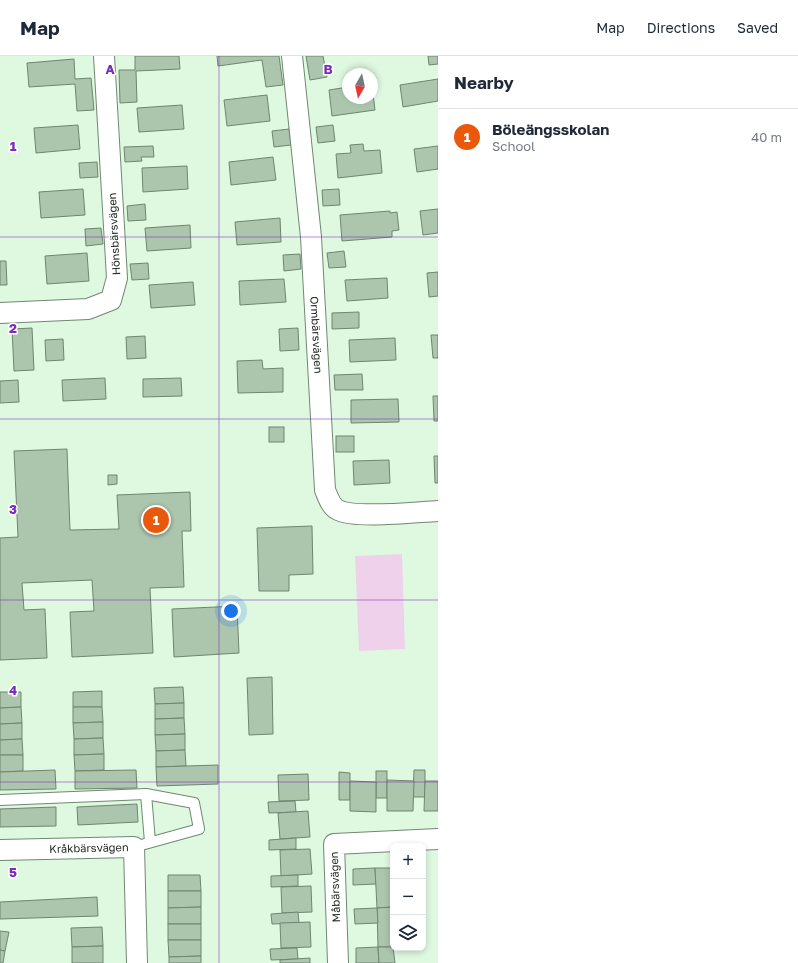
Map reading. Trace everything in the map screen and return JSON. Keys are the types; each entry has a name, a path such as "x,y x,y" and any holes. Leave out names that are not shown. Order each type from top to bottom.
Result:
{"street":[{"name":"Hönsbärsvägen","path":"0,313 88,309 111,300 117,278 104,56"},
{"name":"Ormbärsvägen","path":"292,56 311,237 325,490 330,502 337,510 351,515 438,511"},
{"name":"Måbärsvägen","path":"338,963 334,844 438,839"},
{"name":"Kråkbärsvägen","path":"0,850 142,844 137,963"}],"lane":[{"path":"0,800 146,794 194,803 199,829 142,844 146,794"}],"shaded area":[{"path":"402,554 405,649 359,651 355,556"}],"building":[{"path":"135,56 179,56 180,69 136,71 137,102 120,103 119,70 135,70"},
{"path":"217,56 279,56 283,85 266,87 262,60 218,66"},
{"path":"306,56 323,56 327,77 310,80"},
{"path":"428,56 438,56 438,64 429,65"},
{"path":"74,59 75,79 91,78 94,110 77,111 75,84 29,87 27,63"},
{"path":"438,79 438,101 403,107 400,85"},
{"path":"342,88 342,104 374,104 375,110 332,116 329,90"},
{"path":"267,95 270,121 227,126 224,100"},
{"path":"182,105 184,129 139,132 137,108"},
{"path":"78,125 80,149 36,153 34,128"},
{"path":"333,125 335,141 318,143 316,127"},
{"path":"289,129 291,145 274,147 272,131"},
{"path":"363,144 364,151 380,150 382,173 338,178 336,154 351,153 350,145"},
{"path":"153,146 154,157 141,157 142,161 125,162 124,147"},
{"path":"438,146 438,169 417,172 414,149"},
{"path":"273,157 276,180 231,185 229,162"},
{"path":"97,162 98,177 80,178 79,163"},
{"path":"187,166 188,189 143,192 142,168"},
{"path":"83,189 85,215 41,218 39,192"},
{"path":"339,189 340,205 323,206 322,190"},
{"path":"145,204 146,220 128,221 127,206"},
{"path":"438,209 438,233 423,235 420,211"},
{"path":"390,211 390,213 397,212 399,230 392,231 392,237 342,241 340,215"},
{"path":"280,218 281,242 237,245 235,222"},
{"path":"190,225 191,248 147,251 145,228"},
{"path":"101,228 103,244 86,246 85,229"},
{"path":"344,251 346,267 329,268 327,253"},
{"path":"87,253 89,281 47,284 45,256"},
{"path":"300,254 301,269 284,271 283,255"},
{"path":"0,261 6,261 7,285 0,285"},
{"path":"148,263 149,279 132,280 130,264"},
{"path":"438,272 438,296 429,297 427,273"},
{"path":"387,278 388,298 347,301 345,280"},
{"path":"284,279 286,302 240,305 239,281"},
{"path":"193,282 195,305 151,308 149,285"},
{"path":"359,312 359,328 332,329 332,313"},
{"path":"32,328 34,370 14,371 12,329"},
{"path":"298,328 299,350 280,351 279,329"},
{"path":"431,335 438,335 438,358 433,358"},
{"path":"145,336 146,358 127,359 126,337"},
{"path":"395,338 396,360 350,362 349,340"},
{"path":"63,339 64,360 46,361 45,340"},
{"path":"262,360 263,369 283,368 283,392 238,393 237,361"},
{"path":"362,374 363,390 335,390 334,375"},
{"path":"105,378 106,399 63,401 62,380"},
{"path":"181,378 182,396 143,397 143,379"},
{"path":"18,380 19,402 0,403 0,381"},
{"path":"433,396 438,396 438,421 434,421"},
{"path":"398,399 399,422 351,423 351,400"},
{"path":"269,427 284,427 284,442 269,442"},
{"path":"336,436 354,436 354,452 336,452"},
{"path":"67,449 70,530 119,529 117,495 190,492 191,531 182,531 184,587 150,588 153,653 72,657 70,612 94,611 92,580 22,583 24,610 45,609 47,658 0,660 0,538 18,537 14,451"},
{"path":"434,456 438,456 438,483 435,483"},
{"path":"389,460 390,483 354,485 353,461"},
{"path":"108,475 117,475 117,484 108,485"},
{"path":"312,526 313,574 289,575 289,591 259,591 257,528"},
{"path":"237,606 239,653 174,657 172,609"},
{"path":"272,677 273,734 249,735 247,678"},
{"path":"183,687 184,703 155,704 154,688"},
{"path":"102,691 102,707 73,707 73,692"},
{"path":"0,692 21,692 21,707 0,708"},
{"path":"184,703 184,718 155,719 155,704"},
{"path":"21,707 22,723 0,724 0,708"},
{"path":"73,707 102,707 103,722 73,723"},
{"path":"184,718 185,734 155,735 155,719"},
{"path":"103,722 103,738 74,739 73,723"},
{"path":"22,723 22,739 0,740 0,724"},
{"path":"185,734 185,750 156,751 155,735"},
{"path":"103,738 104,754 74,755 74,739"},
{"path":"22,739 23,755 0,755 0,740"},
{"path":"185,750 186,766 156,767 156,751"},
{"path":"104,754 104,770 75,771 74,755"},
{"path":"0,755 23,755 23,771 0,772"},
{"path":"218,765 218,784 157,786 156,767"},
{"path":"55,770 56,789 0,790 0,772"},
{"path":"136,770 137,788 75,789 75,771"},
{"path":"414,770 425,770 425,797 413,797"},
{"path":"376,771 387,771 387,798 376,798"},
{"path":"339,772 350,773 350,800 339,800"},
{"path":"308,774 309,800 279,801 278,775"},
{"path":"387,780 414,781 413,811 387,811"},
{"path":"350,781 376,782 376,812 350,811"},
{"path":"425,781 438,781 438,811 424,811"},
{"path":"295,801 296,812 269,813 268,802"},
{"path":"137,804 138,822 78,825 77,807"},
{"path":"56,807 56,826 0,827 0,809"},
{"path":"308,811 310,837 280,839 278,813"},
{"path":"296,838 296,849 269,850 269,840"},
{"path":"310,849 312,874 281,876 280,850"},
{"path":"375,868 376,884 353,885 353,869"},
{"path":"375,868 390,868 390,907 377,908"},
{"path":"168,875 200,875 201,891 168,891"},
{"path":"298,875 298,886 271,887 271,876"},
{"path":"311,886 312,912 282,913 281,887"},
{"path":"168,891 201,891 201,907 168,908"},
{"path":"97,897 98,916 0,919 0,902"},
{"path":"201,907 201,924 168,924 168,908"},
{"path":"390,907 390,947 378,947 377,908"},
{"path":"377,908 378,923 355,924 354,909"},
{"path":"298,912 299,923 272,924 271,914"},
{"path":"310,922 311,947 281,948 280,923"},
{"path":"168,924 201,924 201,940 168,940"},
{"path":"102,927 103,946 72,947 71,928"},
{"path":"0,931 9,932 5,951 0,950"},
{"path":"168,940 201,940 201,956 169,957"},
{"path":"103,946 103,963 72,963 72,947"},
{"path":"378,947 379,963 356,963 356,948"},
{"path":"378,947 390,947 390,951 394,951 395,963 379,963"},
{"path":"297,948 298,959 271,960 270,949"},
{"path":"0,950 5,951 3,963 0,963"},
{"path":"201,956 201,963 169,963 169,957"},
{"path":"310,958 310,963 280,963 280,960"}],"place":[{"name":"Böleängsskolan","path":"156,520"}]}
